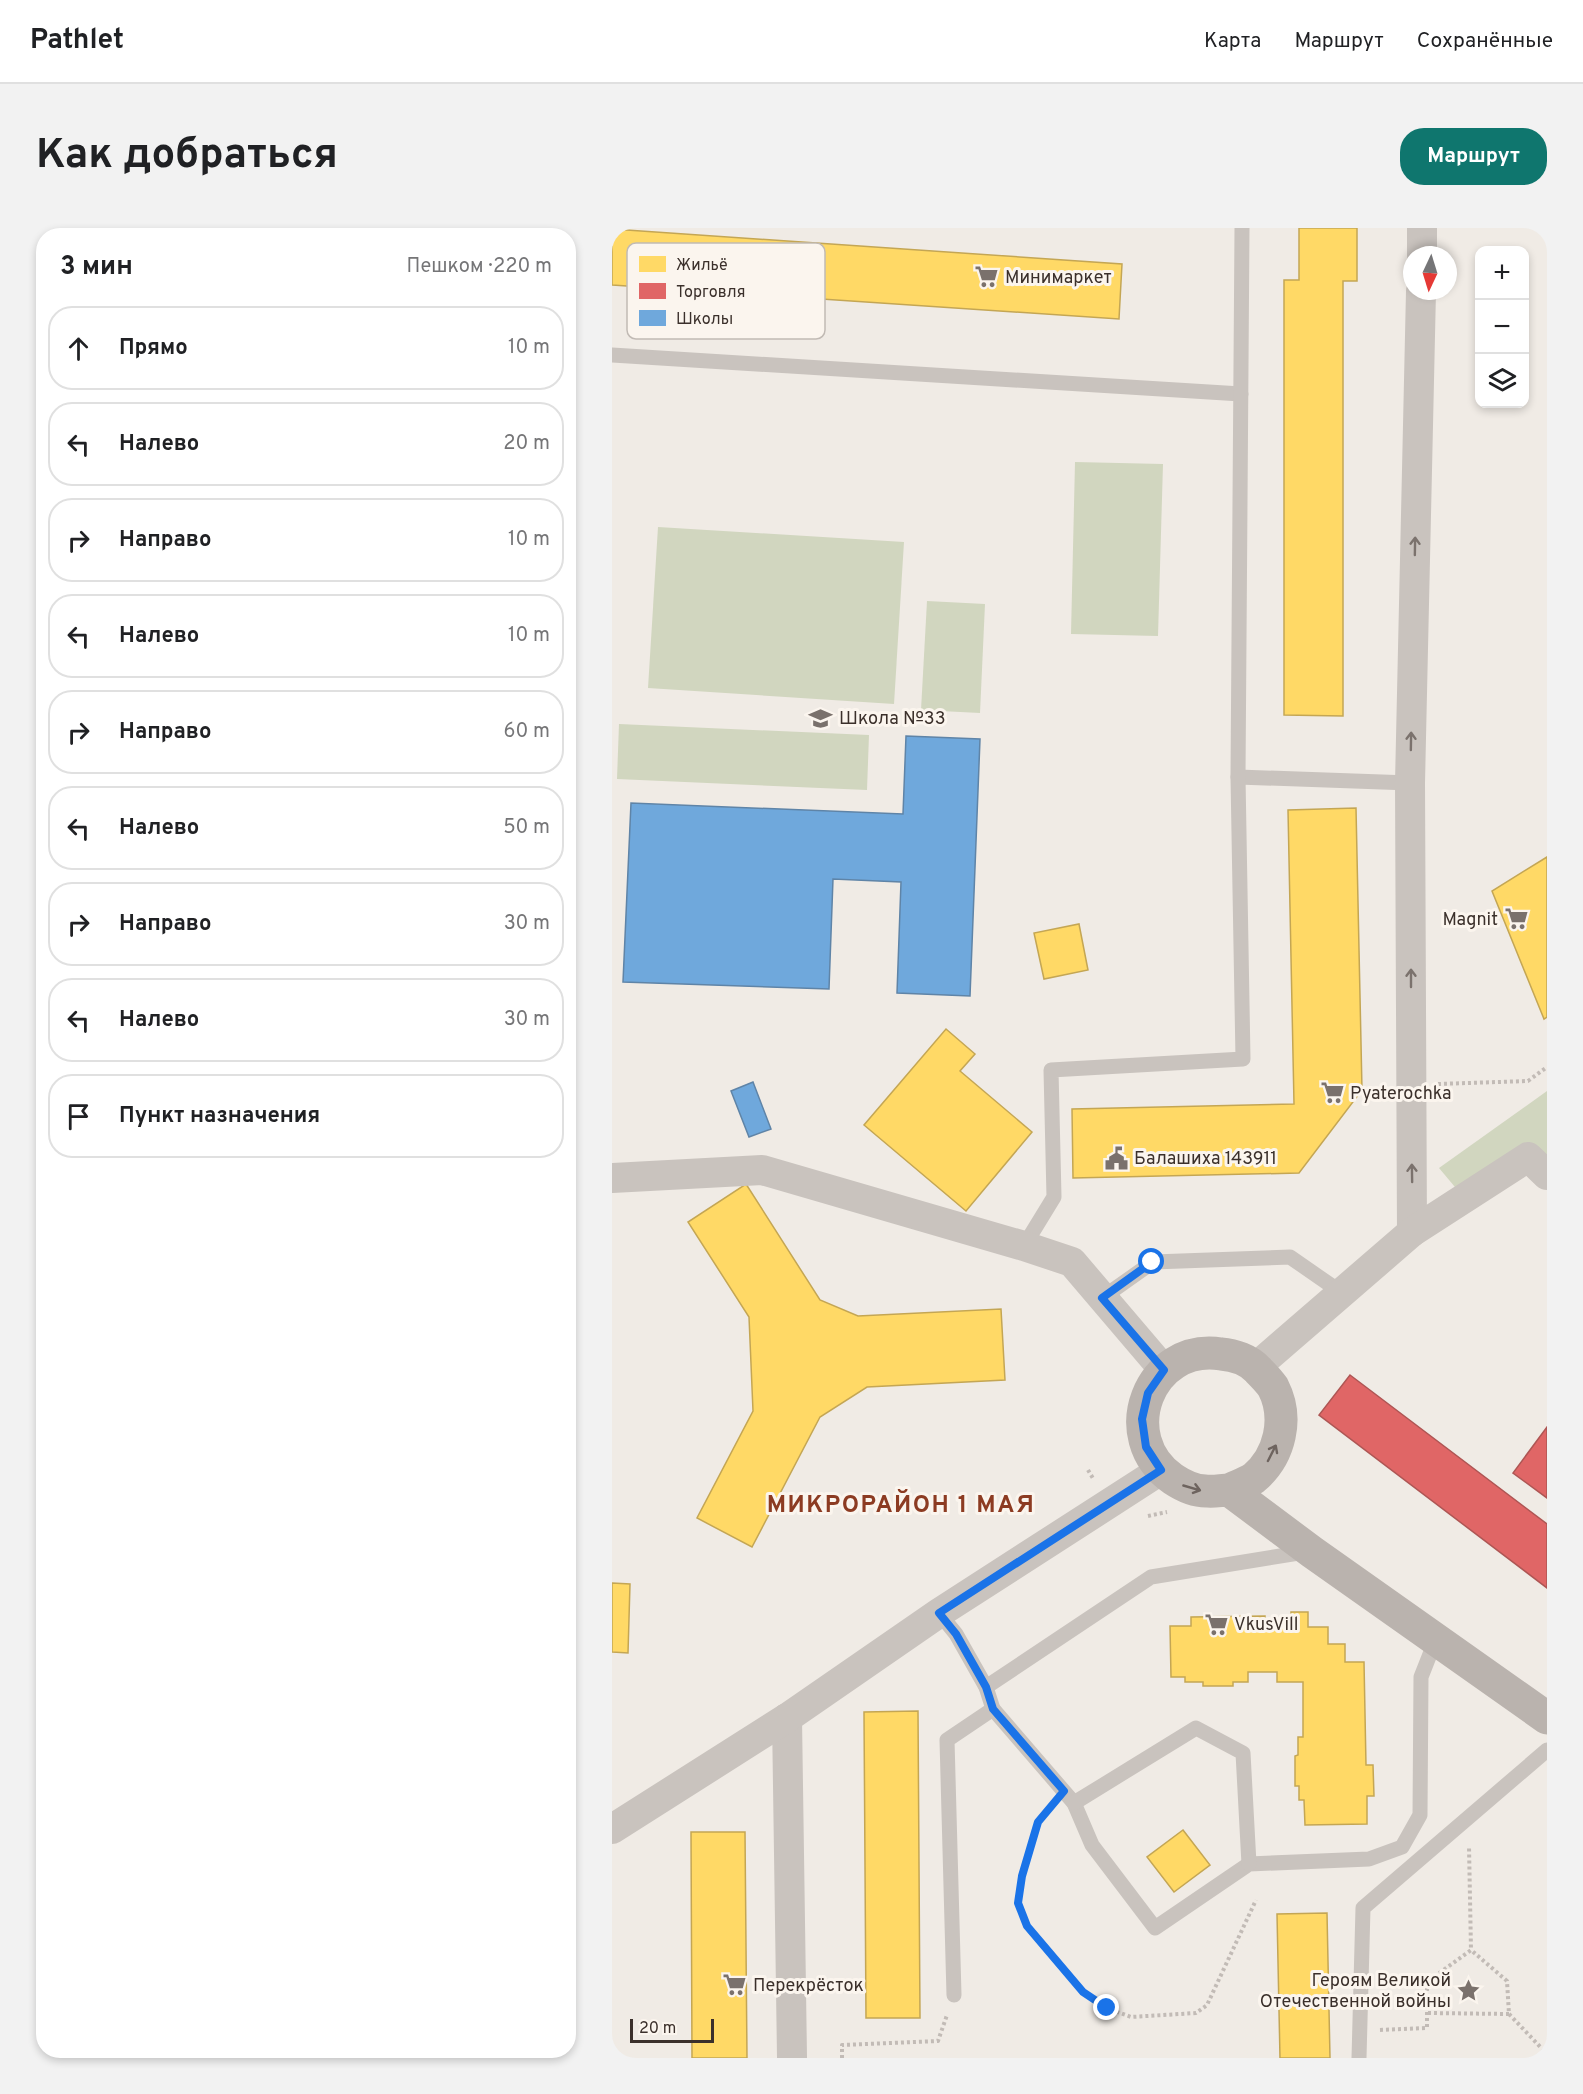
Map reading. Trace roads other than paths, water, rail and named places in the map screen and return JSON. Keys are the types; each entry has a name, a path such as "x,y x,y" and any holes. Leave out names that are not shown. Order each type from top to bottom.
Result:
{"street":[{"path":"1422,228 1422,246"},
{"path":"1412,1232 1410,783 1421,300"},
{"path":"1256,1367 1412,1232 1528,1156 1545,1169"},
{"path":"612,1178 762,1170 1024,1246 1072,1263 1164,1370"},
{"path":"1209,1352 1234,1355 1256,1367 1272,1387 1281,1411 1280,1437 1270,1460 1252,1479 1229,1490 1205,1491 1181,1484 1161,1470 1146,1447 1142,1419 1148,1393 1164,1370 1185,1357 1209,1352"},
{"path":"612,1829 788,1718 939,1613 1161,1470"},
{"path":"1229,1490 1312,1552 1547,1718"},
{"path":"788,1718 792,2057"}],"lane":[{"path":"1024,1246 1054,1197 1051,1070 1243,1059 1238,777 1242,228"},
{"path":"612,355 1241,394"},
{"path":"1238,777 1410,783"},
{"path":"1102,1298 1152,1262 1290,1257 1342,1293"},
{"path":"986,1687 1151,1577 1295,1552 1312,1552"},
{"path":"939,1613 956,1634 986,1687 993,1709 1074,1803 1092,1845 1155,1928 1249,1864 1369,1859 1402,1846 1420,1815 1421,1677 1436,1639"},
{"path":"954,1995 946,1740 993,1709"},
{"path":"1074,1803 1196,1728 1243,1753 1249,1864"},
{"path":"1359,2058 1363,1908 1547,1750"}],"place":[{"name":"Минимаркет","path":"987,277"},
{"name":"Школа №33","path":"821,718"},
{"name":"Magnit","path":"1516,919"},
{"name":"Pyaterochka","path":"1332,1093"},
{"name":"Балашиха 143911","path":"1116,1158"},
{"name":"VkusVill","path":"1216,1624"},
{"name":"Перекрёсток","path":"735,1985"},
{"name":"Героям Великой Отечественной войны","path":"1469,1990"}],"district":[{"name":"МИКРОРАЙОН 1 МАЯ","path":"901,1504"}]}
